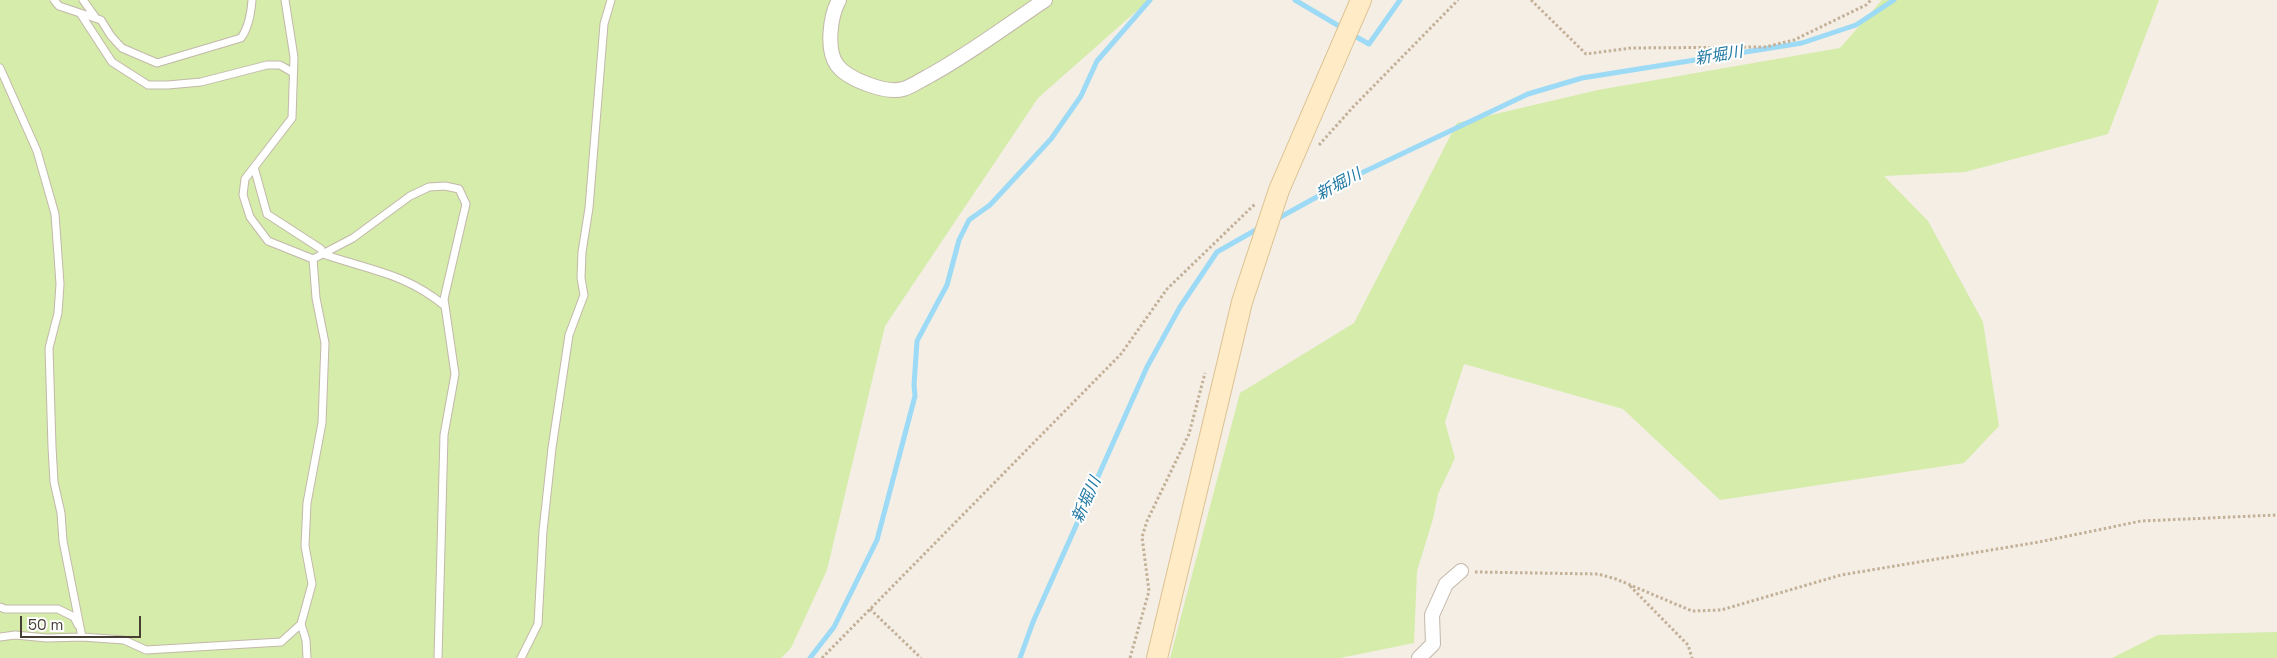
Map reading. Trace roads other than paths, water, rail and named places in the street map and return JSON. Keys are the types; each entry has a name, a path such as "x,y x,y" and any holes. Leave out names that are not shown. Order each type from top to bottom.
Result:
{"street":[{"path":"839,0 831,21 832,58 839,68 858,80 875,87 890,90 903,89 947,67 1045,0"},
{"path":"1346,34 1349,0"},
{"path":"1157,658 1242,302 1279,190 1361,0"},
{"path":"1419,658 1433,644 1432,615 1446,584 1460,571"}],"lane":[{"path":"54,0 59,6 97,18"},
{"path":"83,0 122,48 157,63 241,38 251,17 252,0"},
{"path":"286,0 294,57 292,72 292,118 245,179 243,195 250,217 268,241 313,259 353,238 410,196 429,187 445,186 459,189 466,204 444,299 455,374 444,435 438,658"},
{"path":"521,658 538,624 543,531 552,448 569,335 584,295 581,278 582,252 589,208 604,24 611,0"},
{"path":"80,13 112,62 148,85 200,82 267,65 280,65 292,72"},
{"path":"0,68 37,151 55,214 60,284 58,313 49,348 54,482 82,637"},
{"path":"254,167 267,214 321,249 323,254 385,272 426,290 445,306"},
{"path":"0,637 15,635 47,638 82,637 124,640 146,650 281,642 301,624 312,584 305,546 307,503 322,423 325,343 316,298 313,259"},
{"path":"0,607 5,609 58,610 74,617 82,637"},
{"path":"301,624 306,640 307,658"}],"waterway":[{"path":"810,658 834,627 877,540 915,396 917,341 947,285 959,240 969,220 990,205 1051,139 1081,96 1097,61 1150,0"},
{"path":"1295,0 1344,29"},
{"path":"1351,34 1369,44 1400,0"},
{"name":"新堀川","path":"1275,220 1353,177 1528,94 1582,78 1802,43 1856,25 1894,0"},
{"name":"新堀川","path":"1020,658 1033,622 1147,367 1180,307 1217,252 1261,227"}]}
